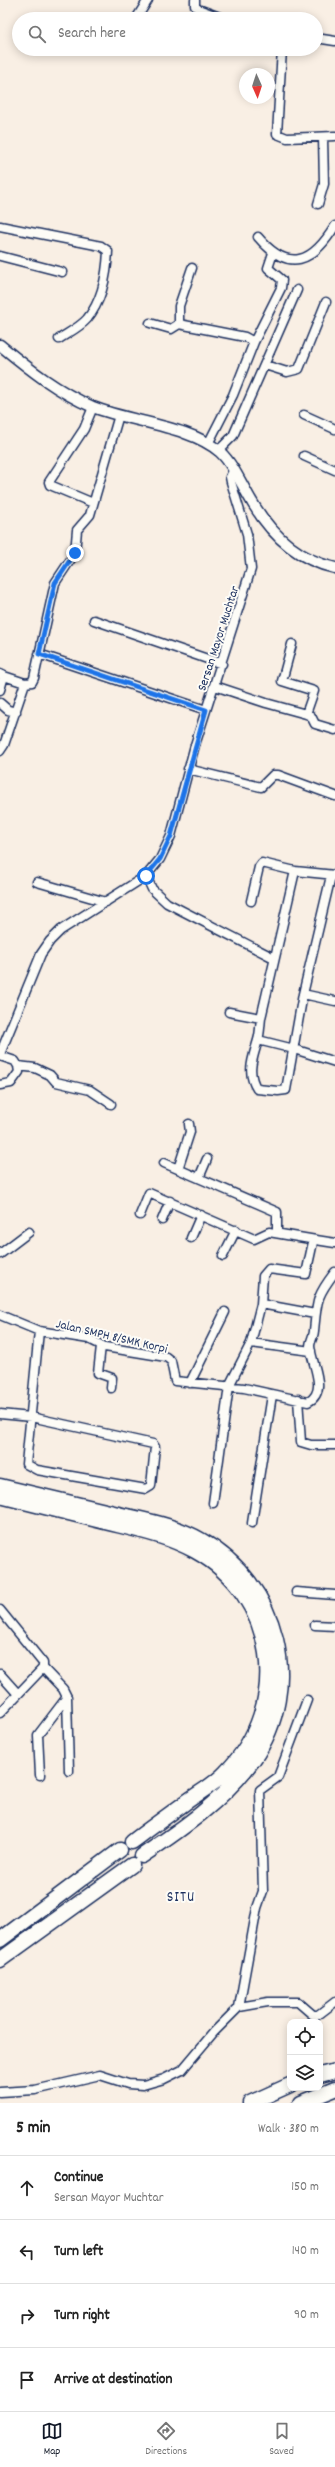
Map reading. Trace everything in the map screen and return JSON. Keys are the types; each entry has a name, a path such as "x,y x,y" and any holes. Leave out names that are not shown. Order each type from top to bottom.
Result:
{"highway":[{"path":"0,1486 161,1524 201,1540 231,1561 254,1587 265,1605 279,1652 277,1704 270,1726 253,1760 229,1788 188,1824 0,1960"},
{"path":"0,1496 156,1535 194,1550 222,1568 241,1591 254,1611 263,1634 268,1679 265,1703 258,1727 243,1751 226,1773 0,1940"},
{"path":"323,2074 335,2071"},
{"path":"245,2103 256,2100 287,2086"},
{"path":"300,2103 335,2089"}],"street":[{"path":"140,12 148,0"},
{"path":"195,0 195,6 198,9 206,12"},
{"path":"323,39 335,41"},
{"path":"282,56 277,134 287,138 335,136"},
{"path":"318,204 324,184 323,137"},
{"path":"0,226 101,246 108,251 104,283 97,302 87,320 59,339"},
{"path":"258,237 273,253 290,259 314,254 325,242 335,226"},
{"path":"208,444 233,395 254,342 281,288 282,280 268,268 273,253"},
{"path":"0,256 62,272"},
{"path":"180,324 179,306 192,268"},
{"path":"218,450 233,436 297,290"},
{"path":"265,365 287,372 297,371 326,302"},
{"path":"150,323 171,329 180,324 245,337 254,342"},
{"path":"0,345 54,388 93,407 191,435 218,450 262,518 292,550 323,565 335,568"},
{"path":"93,407 84,429 49,482 50,485 94,503"},
{"path":"304,414 335,429"},
{"path":"0,690 2,675 25,683 32,682 34,678 55,583 75,553 77,530 90,515 119,415"},
{"path":"304,456 335,470"},
{"name":"Sersan Mayor Muchtar","path":"0,1055 41,954 50,941 71,924 146,876 160,859 171,836 188,769 251,569 247,534 231,482 230,476 233,471"},
{"path":"94,620 222,664"},
{"path":"292,644 282,681 314,691 306,714"},
{"path":"39,654 206,710"},
{"path":"0,751 4,745 25,683"},
{"path":"215,686 266,703 306,714 311,716 315,724 335,730"},
{"path":"0,702 8,710 16,712"},
{"path":"188,769 261,787 273,775 278,775 335,796"},
{"path":"251,902 258,867 262,863 295,871 333,876 303,994 286,1090 257,1089 254,1085 250,1063 258,1040 261,1018 274,958 295,871"},
{"path":"146,876 158,897 167,903 274,958"},
{"path":"37,882 106,902"},
{"path":"303,994 335,1001"},
{"path":"229,1012 261,1018"},
{"path":"258,1040 294,1049 335,1062"},
{"path":"0,1055 15,1061 19,1072 11,1083 0,1085"},
{"path":"18,1066 35,1068 50,1075 56,1082 90,1090 111,1104"},
{"path":"178,1169 190,1132 189,1124"},
{"path":"199,1178 207,1159"},
{"path":"164,1163 277,1212 277,1233"},
{"path":"140,1215 150,1193 254,1239 269,1232 335,1242"},
{"path":"162,1220 170,1201"},
{"path":"191,1238 201,1216"},
{"path":"222,1256 236,1230"},
{"path":"0,1254 29,1232"},
{"path":"212,1504 230,1386 251,1343 261,1304 265,1272 273,1269 306,1274 312,1245 316,1240"},
{"path":"335,1272 320,1292 315,1314 314,1333 310,1345 318,1375 316,1394 308,1402 298,1399 301,1442 311,1445 335,1445"},
{"path":"261,1304 315,1314"},
{"path":"190,1382 225,1312"},
{"name":"Jalan SMPH 8/SMK Korpi","path":"0,1316 39,1332 89,1339 101,1346 166,1357 171,1361 175,1381 230,1386 298,1399"},
{"path":"0,1414 31,1417 153,1444 155,1447 151,1486 146,1489 31,1468 25,1460 31,1417 39,1332"},
{"path":"251,1343 311,1351"},
{"path":"101,1346 98,1374 112,1378 111,1388"},
{"path":"252,1523 272,1395"},
{"path":"296,1592 335,1595"},
{"path":"0,1610 44,1663 43,1668 17,1693 0,1713"},
{"path":"315,1625 335,1626"},
{"path":"43,1668 63,1688 67,1697 69,1771"},
{"path":"0,1674 17,1693"},
{"path":"40,1775 38,1735 67,1697"},
{"path":"239,2007 257,1908 263,1891 260,1790 278,1777 307,1700"},
{"path":"0,2092 36,2090 100,2075 143,2085 164,2079 182,2070 214,2032 239,2007 261,2002 298,2002 313,2015 318,2015 335,2002"}],"district":[{"name":"SITU","path":"181,1896"}],"route":[{"path":"75,553 55,583 39,654 100,673 129,685 206,710 180,797 176,821 171,836 160,859 146,876"}]}
